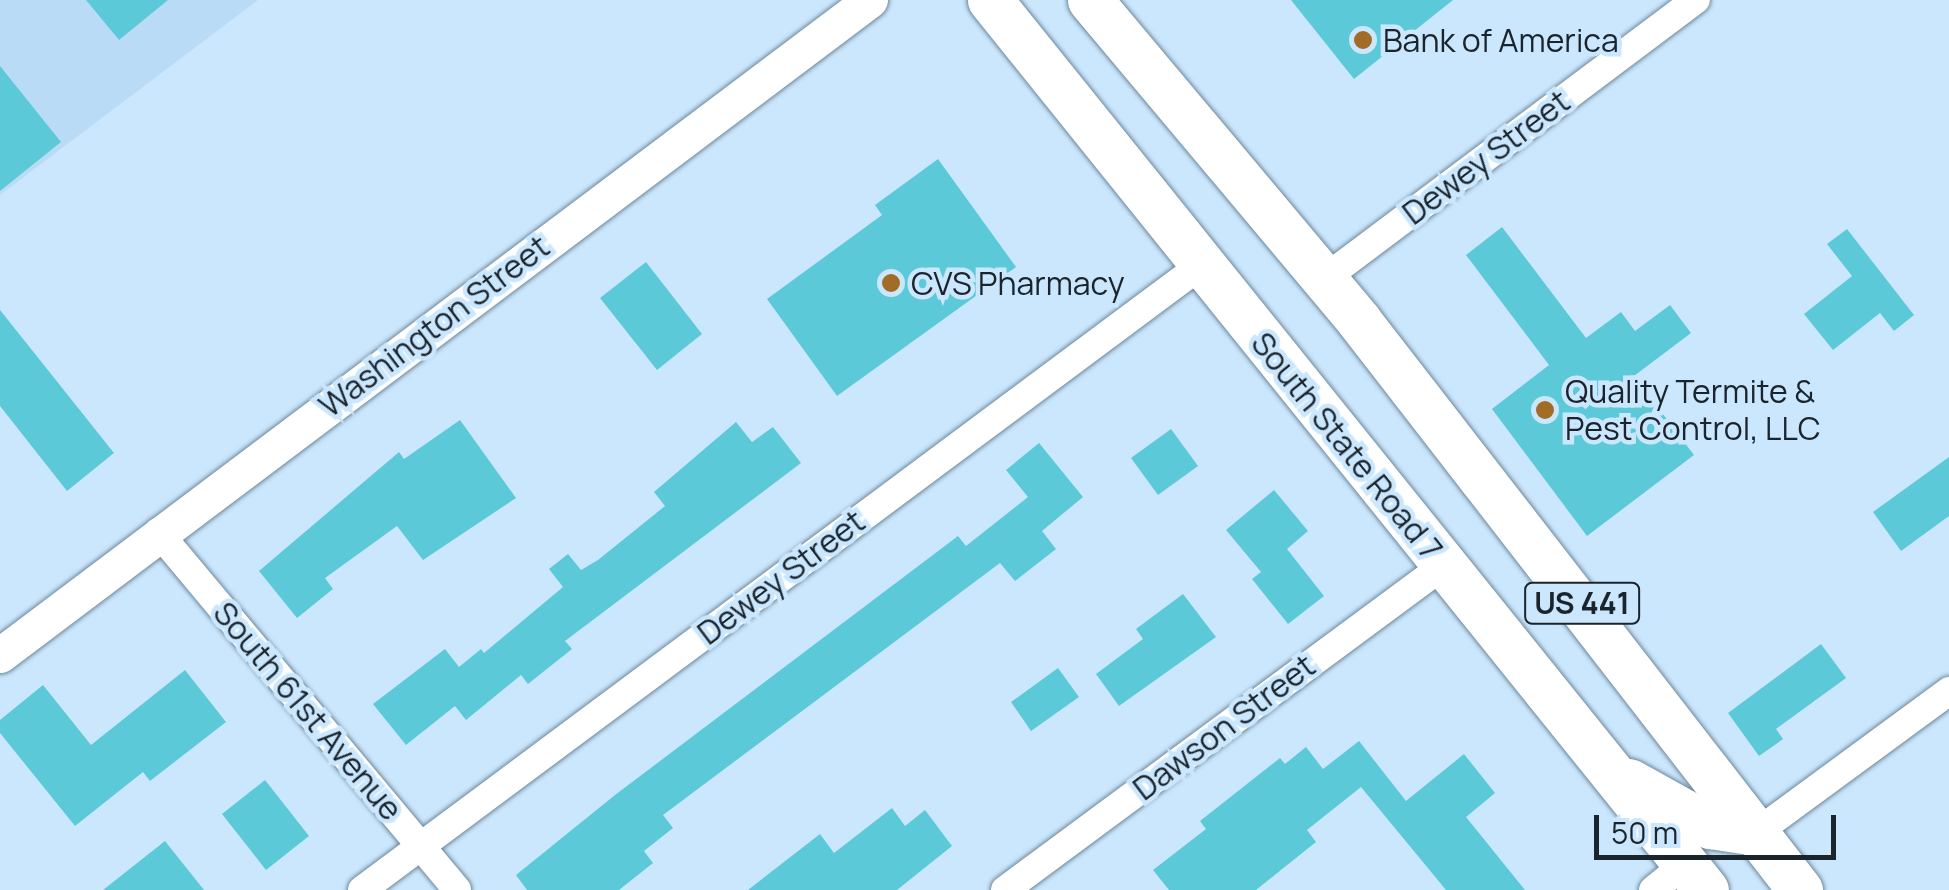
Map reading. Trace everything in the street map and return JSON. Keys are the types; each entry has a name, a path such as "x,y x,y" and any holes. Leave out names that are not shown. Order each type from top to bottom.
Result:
{"main road":[{"name":"South State Road 7","path":"990,0 1610,770 1681,881"},
{"name":"US 441","path":"1090,0 1324,279 1800,890"},
{"path":"1610,770 1710,826 1756,833"},
{"path":"1681,881 1744,890"}],"street":[{"name":"Washington Street","path":"0,655 158,532 870,0"},
{"name":"Dewey Street","path":"1324,279 1696,0"},
{"name":"Dewey Street","path":"362,890 1201,265"},
{"name":"South 61st Avenue","path":"158,532 457,890"},
{"name":"Dawson Street","path":"1005,890 1444,565"},
{"path":"1756,833 1949,691"}],"shaded area":[{"path":"0,0 258,0 0,195"}],"building":[{"path":"86,0 168,0 119,40"},
{"name":"Bank of America","path":"1291,0 1453,0 1354,79"},
{"path":"0,66 61,142 0,191"},
{"name":"CVS Pharmacy","path":"938,159 1016,267 837,396 767,299 882,215 875,205"},
{"path":"1502,227 1586,338 1621,312 1635,331 1670,305 1691,333 1634,376 1694,455 1587,536 1492,409 1549,365 1466,255"},
{"path":"1847,229 1914,315 1894,331 1880,313 1833,350 1804,314 1852,276 1827,244"},
{"path":"646,262 702,334 657,370 600,298"},
{"path":"0,310 114,453 67,491 0,406"},
{"path":"460,420 516,498 423,560 397,526 325,578 333,589 297,618 259,571 399,452 404,459"},
{"path":"736,422 752,442 773,427 801,463 565,641 572,649 528,684 521,675 466,720 455,706 406,745 373,704 445,649 459,667 481,649 484,653 563,587 549,569 568,554 581,570 598,560 665,506 654,492"},
{"path":"1171,429 1198,466 1158,495 1131,458"},
{"path":"1039,443 1083,497 1042,531 1056,549 1015,581 1000,563 663,815 673,828 644,851 653,863 619,890 527,890 516,875 615,795 958,536 966,546 1028,497 1006,470"},
{"path":"1949,457 1949,516 1901,551 1873,512"},
{"path":"1274,490 1308,531 1287,549 1324,596 1288,624 1252,579 1261,572 1226,530"},
{"path":"1183,594 1216,637 1119,706 1096,674 1143,639 1136,629"},
{"path":"1821,644 1846,678 1776,729 1783,739 1759,756 1728,713"},
{"path":"1058,668 1079,697 1031,731 1011,702"},
{"path":"185,670 226,722 150,781 143,772 75,826 0,733 0,720 43,685 91,745"},
{"path":"1359,741 1406,801 1464,754 1495,793 1466,817 1525,890 1446,890 1361,787 1307,830 1316,842 1256,890 1169,890 1153,870 1206,829 1200,821 1280,758 1285,764 1306,747 1323,769"},
{"path":"265,780 309,836 266,870 222,814"},
{"path":"892,808 905,826 925,810 952,846 897,890 748,890 820,834 834,853"},
{"path":"165,841 204,890 103,890"}],"place":[{"name":"Bank of America","path":"1363,40"},
{"name":"CVS Pharmacy","path":"891,283"},
{"name":"Quality Termite & Pest Control, LLC","path":"1545,410"}]}
